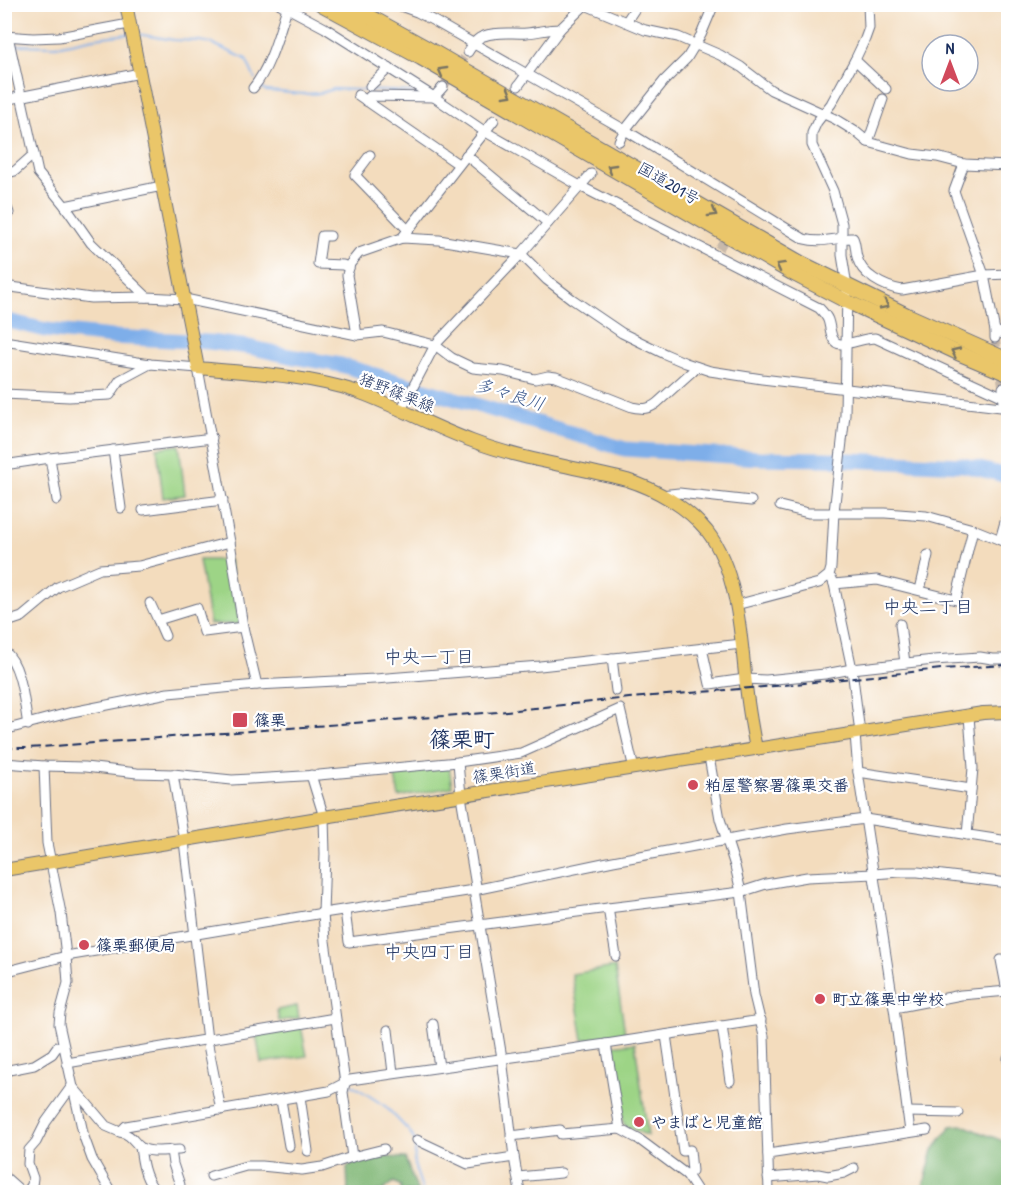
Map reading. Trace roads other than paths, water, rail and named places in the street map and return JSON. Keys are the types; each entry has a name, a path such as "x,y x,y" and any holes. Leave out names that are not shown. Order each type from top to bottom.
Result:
{"highway":[{"name":"国道201号","path":"321,4 421,58 792,273 958,354 1008,374"},
{"name":"国道201号","path":"347,4 801,263 906,315 1008,360"}],"main road":[{"path":"126,4 198,365"},
{"name":"猪野篠栗線","path":"198,365 309,379 357,392 402,407 472,441 510,453 639,484 662,495 686,511 707,532 722,558 731,582 756,749"},
{"name":"篠栗街道","path":"4,870 857,733 1008,712"}],"street":[{"path":"395,4 417,12 470,48 527,74 625,130 804,239 814,242 842,237 853,238 857,258 868,276 894,288 902,290 984,275 1008,274"},
{"path":"626,22 638,4"},
{"path":"619,141 625,130 664,81 687,58 696,45 714,4"},
{"path":"868,4 869,28 855,60 812,133 812,145 833,191 842,224 842,255 847,286 845,415 834,512 831,579 852,669 858,772 894,1008 910,1132"},
{"path":"519,86 560,29 584,5 645,30 678,37 720,55 771,90 849,127 868,141 912,154 964,164 1008,166"},
{"path":"253,88 272,54 283,6 325,28 484,131 580,186 717,253 819,308 829,322 835,343 846,344 876,338 1005,395 1004,404 1001,407 710,371 665,354 622,333 555,286 521,254 440,240 402,238 359,253 350,264 347,275 357,335"},
{"path":"129,24 59,37 6,36 22,96 38,173 91,243 147,297"},
{"path":"470,48 482,36 560,29"},
{"path":"855,60 885,94 868,141"},
{"path":"369,86 389,68"},
{"path":"4,100 140,73"},
{"path":"443,87 434,97 370,96 362,98 458,164"},
{"path":"402,238 494,120"},
{"path":"4,174 15,171 34,154"},
{"path":"370,155 355,175 408,230"},
{"path":"466,155 548,223"},
{"path":"964,164 954,191 984,275 995,334 1008,336"},
{"path":"402,407 435,345 521,254 591,174"},
{"path":"65,206 162,186"},
{"path":"4,200 9,213"},
{"path":"739,213 745,203"},
{"path":"330,236 322,236 318,264 344,265 349,268"},
{"path":"4,286 91,298 147,297 185,301 357,335 383,332 435,345 452,358 473,369 503,370 535,379 556,377 643,409 650,409 697,367"},
{"path":"4,341 150,364 198,365 243,627 257,685"},
{"path":"4,394 69,397 110,395 120,380 150,364"},
{"path":"4,465 212,438"},
{"path":"113,450 121,508"},
{"path":"50,458 57,500"},
{"path":"662,495 679,493 751,501"},
{"path":"143,510 223,500"},
{"path":"780,506 808,513 885,513 926,516 973,529 1004,541 1008,514"},
{"path":"736,605 831,579 877,580 956,600 973,529"},
{"path":"4,623 22,617 58,587 100,569 139,566 230,542"},
{"path":"920,590 928,555"},
{"path":"150,603 165,636"},
{"path":"159,620 197,608 204,632 243,627"},
{"path":"900,624 905,663"},
{"path":"4,730 72,712 168,693 540,666 742,644"},
{"path":"702,648 710,684 745,679 766,681 905,663 980,657 1008,659"},
{"path":"4,651 17,668 28,724"},
{"path":"612,658 616,691"},
{"path":"4,763 85,767 232,780 311,775 458,762 521,753 620,709 634,769"},
{"path":"967,835 973,768 969,716"},
{"path":"709,757 720,819 741,892 754,995 764,1036 769,1192"},
{"path":"458,762 461,796 476,885 474,890 479,925 502,1058 520,1192"},
{"path":"44,766 48,843 61,913 68,983 59,1024 84,1137 92,1159 111,1192"},
{"path":"858,772 971,789"},
{"path":"173,774 184,841 207,1040 221,1110"},
{"path":"311,775 324,817 325,940 345,1083 344,1092 352,1157"},
{"path":"4,972 66,956 474,890 613,861 787,829 865,819 1008,841"},
{"path":"345,910 349,942 741,892 766,884 807,878 918,872 1008,883"},
{"path":"608,908 616,956"},
{"path":"894,1008 961,994 1008,991 1001,960 1008,960"},
{"path":"67,1063 335,1018"},
{"path":"120,1132 126,1126 329,1091 350,1080 761,1020"},
{"path":"433,1024 439,1067"},
{"path":"722,1026 730,1081"},
{"path":"388,1030 393,1073"},
{"path":"666,1035 683,1151 690,1150 692,1171 687,1175"},
{"path":"606,1044 620,1129"},
{"path":"4,1071 34,1065 63,1045"},
{"path":"72,1086 106,1126 126,1134 140,1147 147,1150 175,1150 173,1164 180,1185"},
{"path":"27,1192 32,1185 33,1178 28,1164 29,1150 72,1086"},
{"path":"300,1096 308,1150"},
{"path":"281,1100 288,1146"},
{"path":"907,1112 958,1113"},
{"path":"511,1136 560,1130 561,1134 620,1129 640,1140 687,1175 698,1192"},
{"path":"768,1154 927,1130"},
{"path":"417,1140 468,1164 514,1157"},
{"path":"140,1147 145,1174 153,1188"},
{"path":"211,1176 246,1166 302,1170 322,1167 384,1149"},
{"path":"768,1178 818,1174 828,1176 844,1173 854,1168"},
{"path":"518,1177 561,1173"},
{"path":"4,1176 22,1192"}],"waterway":[{"path":"12,45 56,46 128,34"},
{"path":"137,34 211,43 246,59 255,79"},
{"path":"258,84 266,91 300,94 333,89 413,92"},
{"name":"多々良川","path":"4,320 46,330 249,347 341,365 625,449 759,458 963,465 1008,476"},
{"path":"348,1084 385,1106 410,1132 416,1143 414,1164 423,1192"}],"tunnel":[{"path":"443,87 468,52"},
{"path":"719,249 739,213"},
{"path":"995,338 1003,388"}],"railway":[{"path":"4,748 29,748 497,712 941,669 1008,665"}],"place":[{"name":"篠栗","path":"240,720"},
{"name":"粕屋警察署篠栗交番","path":"693,785"},
{"name":"篠栗郵便局","path":"84,945"},
{"name":"町立篠栗中学校","path":"820,999"},
{"name":"やまばと児童館","path":"639,1122"}],"district":[{"name":"中央二丁目","path":"928,606"},
{"name":"中央一丁目","path":"429,656"},
{"name":"篠栗町","path":"462,739"},
{"name":"中央四丁目","path":"429,951"}]}
